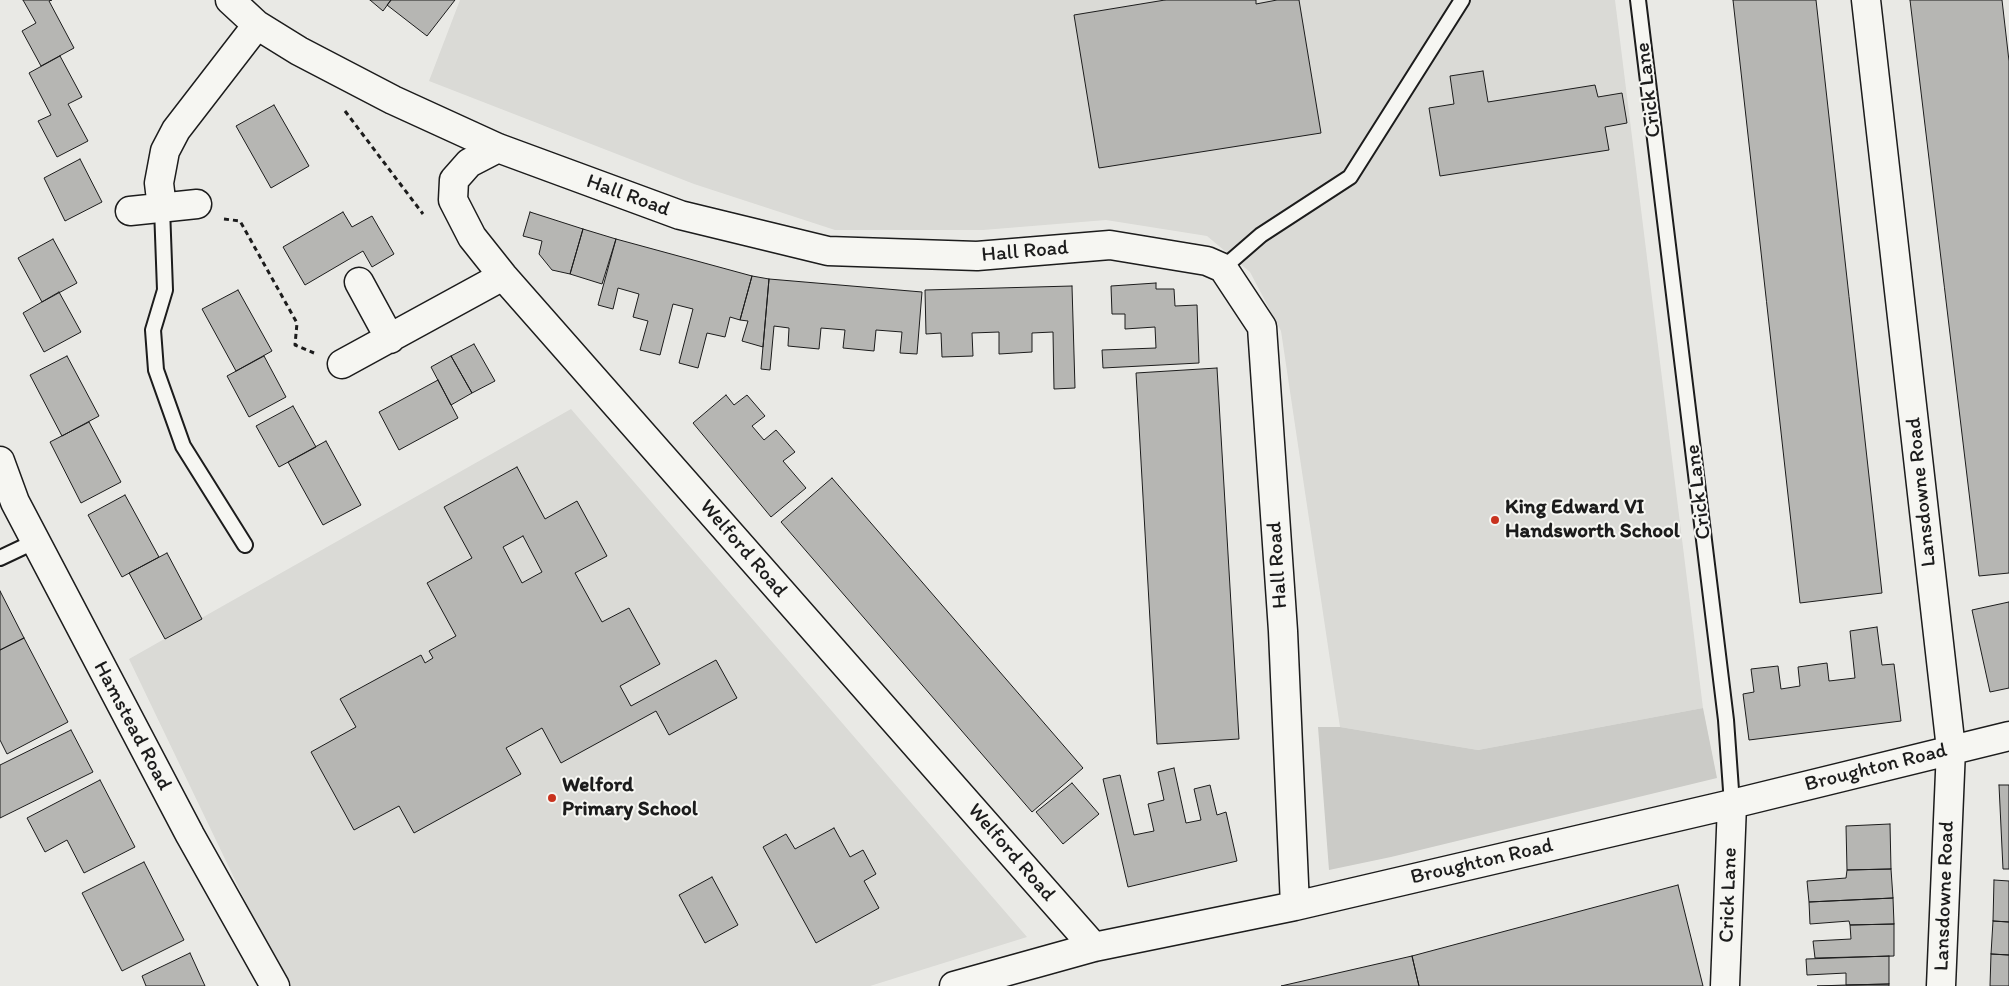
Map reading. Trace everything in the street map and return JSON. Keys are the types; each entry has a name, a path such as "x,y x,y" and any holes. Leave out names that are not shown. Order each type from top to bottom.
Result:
{"street":[{"name":"Hall Road","path":"230,0 257,25 299,51 385,95 498,148 680,215 828,251 977,256 1110,245 1207,261 1223,268 1262,327 1283,631 1295,906"},
{"name":"Lansdowne Road","path":"1866,0 1951,749 1941,986"},
{"path":"162,208 159,183 165,151 176,130 257,25"},
{"name":"Welford Road","path":"498,148 469,163 454,180 453,200 472,237 503,276 1094,947"},
{"path":"130,211 197,204"},
{"path":"342,364 503,276"},
{"path":"359,282 390,339"},
{"name":"Hamstead Road","path":"0,461 15,502 190,836 275,986"},
{"name":"Broughton Road","path":"954,986 1094,947 1295,906 1732,804 2009,736"},
{"name":"Crick Lane","path":"1725,986 1732,804"}],"lane":[{"path":"1223,268 1261,235 1350,177 1462,0"},
{"name":"Crick Lane","path":"1638,0 1725,710 1732,804"},
{"path":"162,208 165,290 153,330 156,370 183,446 245,545"},
{"path":"0,558 36,541"}],"path":[{"path":"341,106 425,216"},
{"path":"197,204 200,215 240,221 297,323 294,346 342,364"}],"shaded area":[{"name":"King Edward VI Handsworth School","path":"460,0 1615,0 1703,708 1478,750 1340,727 1281,331 1250,272 1207,236 1106,220 983,230 835,230 694,184 429,81"},
{"name":"Welford Primary School","path":"571,409 1027,937 870,986 286,986 129,659"},
{"path":"1703,708 1717,778 1391,857 1329,870 1318,727 1340,727 1478,750"}],"building":[{"path":"23,0 52,0 49,1 74,48 41,66 22,31 36,23"},
{"path":"370,0 391,0 383,11"},
{"path":"391,0 455,0 427,36 387,5"},
{"path":"1165,0 1256,0 1256,4 1277,0 1299,0 1321,133 1099,168 1074,15"},
{"path":"1733,0 1816,0 1882,593 1800,603"},
{"path":"1910,0 2002,0 2009,61 2009,573 1979,576"},
{"path":"60,56 82,97 68,104 88,141 57,157 38,121 51,115 29,73"},
{"path":"1483,71 1488,102 1595,85 1598,97 1622,93 1627,123 1605,127 1609,150 1440,176 1429,108 1454,104 1450,76"},
{"path":"274,105 309,166 271,188 236,126"},
{"path":"80,159 102,202 65,221 44,178"},
{"path":"343,212 352,227 372,216 394,254 372,267 363,251 305,285 283,247"},
{"path":"530,212 583,229 570,274 552,270 539,254 542,241 523,236"},
{"path":"583,229 616,239 602,284 570,274"},
{"path":"53,239 77,283 42,302 18,258"},
{"path":"616,239 752,276 740,320 730,317 725,337 707,333 698,368 679,363 693,309 673,304 660,355 640,350 648,321 633,317 639,294 618,288 613,309 598,305"},
{"path":"752,276 769,279 763,347 742,341 748,321 740,320"},
{"path":"769,279 922,292 917,354 900,353 902,332 876,330 874,351 843,348 845,330 821,328 819,349 788,346 789,328 774,326 770,370 761,369"},
{"path":"1156,283 1156,289 1174,289 1175,306 1197,305 1199,363 1103,368 1102,350 1156,348 1155,327 1125,329 1125,314 1112,314 1111,286"},
{"path":"1072,286 1075,388 1054,389 1053,332 1032,333 1032,352 999,354 999,332 972,333 973,356 942,357 941,333 926,334 925,290"},
{"path":"238,290 272,351 236,371 202,309"},
{"path":"59,292 81,332 44,352 23,313"},
{"path":"474,344 495,381 472,393 451,356"},
{"path":"67,356 99,416 62,436 30,375"},
{"path":"264,356 286,397 249,417 227,376"},
{"path":"451,356 472,393 451,405 431,367"},
{"path":"1217,368 1239,739 1157,744 1136,373"},
{"path":"438,380 458,418 399,450 379,412"},
{"path":"726,395 734,405 747,395 765,416 752,426 764,440 776,430 795,452 783,461 806,488 771,517 693,423"},
{"path":"293,406 316,447 279,467 256,426"},
{"path":"89,422 121,482 81,503 50,442"},
{"path":"326,441 361,505 323,525 288,462"},
{"path":"517,467 545,519 577,501 607,556 575,573 602,622 629,608 660,664 620,686 631,706 716,660 737,698 669,735 656,711 561,763 542,728 506,748 521,774 414,833 399,806 354,830 311,752 356,727 340,699 421,655 425,663 433,658 429,651 456,636 427,583 472,558 444,507","holes":["523,536 542,572 522,583 503,547"]},
{"path":"832,478 1083,768 1032,812 781,522"},
{"path":"125,495 159,557 122,577 88,515"},
{"path":"167,553 202,619 165,639 129,573"},
{"path":"0,591 24,638 0,650"},
{"path":"2009,602 2009,688 1990,692 1972,610"},
{"path":"1877,627 1882,665 1894,664 1901,721 1749,740 1743,694 1754,692 1751,669 1778,666 1781,689 1800,686 1798,667 1827,663 1829,681 1855,678 1850,631"},
{"path":"24,638 68,722 7,754 0,740 0,650"},
{"path":"71,730 93,772 0,818 0,765"},
{"path":"1174,768 1186,823 1201,820 1194,789 1210,785 1217,815 1226,812 1237,861 1128,887 1103,779 1120,775 1134,835 1154,831 1148,804 1164,800 1158,772"},
{"path":"100,780 135,847 84,873 67,840 45,852 27,818"},
{"path":"1072,783 1099,814 1063,844 1036,812"},
{"path":"1999,785 2009,785 2009,869 2003,869"},
{"path":"1890,824 1891,869 1847,870 1846,826"},
{"path":"834,828 850,857 863,850 876,874 864,881 879,908 816,943 763,847 786,834 795,849"},
{"path":"144,862 184,940 122,971 82,893"},
{"path":"1891,869 1893,898 1809,902 1807,881 1846,878 1847,870"},
{"path":"712,877 738,925 705,943 679,895"},
{"path":"1994,880 2009,881 2009,922 1993,921"},
{"path":"1678,885 1703,986 1419,986 1412,956"},
{"path":"1893,898 1894,924 1850,925 1849,921 1810,924 1809,902"},
{"path":"1993,921 2009,922 2009,955 1991,954"},
{"path":"1894,924 1894,956 1815,958 1813,941 1851,939 1850,925"},
{"path":"190,953 205,986 146,986 142,976"},
{"path":"1991,954 2009,955 2009,986 1990,986"},
{"path":"1412,956 1419,986 1281,986"},
{"path":"1889,956 1889,984 1846,985 1846,973 1807,975 1806,959"},
{"path":"1889,984 1889,986 1817,986 1846,985"}],"place":[{"name":"King Edward VI Handsworth School","path":"1495,520"},
{"name":"Welford Primary School","path":"552,798"}]}
